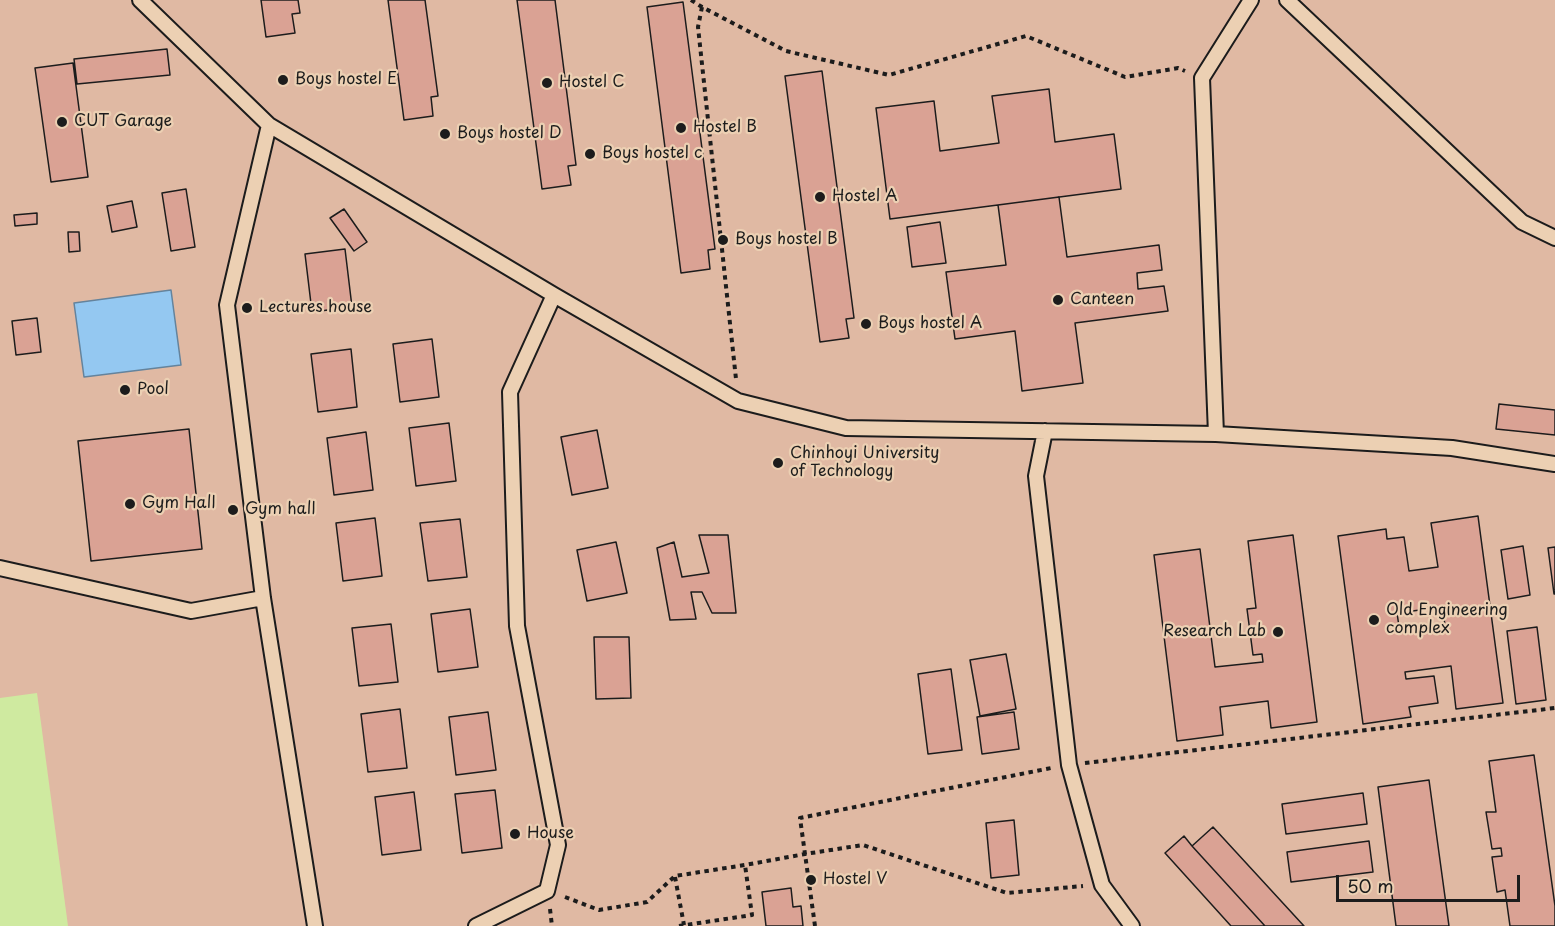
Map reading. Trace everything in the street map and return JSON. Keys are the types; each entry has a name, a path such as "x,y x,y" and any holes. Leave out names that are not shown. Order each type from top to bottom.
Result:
{"lane":[{"path":"140,0 269,125 554,295 738,401 846,428 1216,434 1452,448 1555,464"},
{"path":"1216,434 1202,78 1251,0"},
{"path":"1287,0 1522,222 1555,238"},
{"path":"269,125 228,305 262,598 315,926"},
{"path":"476,926 547,891 558,845 517,626 510,392 554,295"},
{"path":"1045,430 1036,476 1069,765 1102,885 1132,926"},
{"path":"0,568 191,611 262,598"}],"path":[{"path":"692,0 786,51 889,75 1026,36 1125,77 1178,68 1202,78"},
{"path":"702,7 698,27 738,401"},
{"path":"815,926 800,818 1069,765 1555,708"},
{"path":"547,891 599,910 646,902 675,876 863,845 1007,893 1102,885"},
{"path":"675,876 682,926 752,915 745,865"}],"shaded area":[{"name":"Chinhoyi University of Technology","path":"0,0 1555,0 1555,926 0,926"}],"green space":[{"path":"37,693 68,926 0,926 0,698"}],"water":[{"path":"171,290 181,365 84,377 74,303"}],"building":[{"path":"261,0 298,0 300,13 292,14 295,33 266,37"},
{"path":"388,0 425,0 438,96 431,97 433,116 404,120"},
{"name":"Hostel C","path":"517,0 555,0 576,165 568,166 571,185 542,189"},
{"name":"Hostel B","path":"683,2 715,249 708,250 710,269 681,273 647,7"},
{"path":"167,49 170,75 77,84 74,59"},
{"name":"CUT Garage","path":"73,63 88,177 51,182 35,68"},
{"name":"Hostel A","path":"822,71 854,318 846,319 849,338 820,342 785,76"},
{"path":"1049,89 1055,142 1114,134 1121,189 890,219 876,108 934,101 940,151 999,143 992,96"},
{"path":"186,189 195,247 171,251 162,193"},
{"name":"Canteen","path":"1059,197 1067,257 1159,245 1162,270 1137,273 1138,289 1164,286 1168,311 1075,323 1083,383 1022,391 1015,331 955,339 946,272 1006,265 998,205"},
{"path":"132,201 137,227 112,232 107,206"},
{"path":"344,209 367,242 354,251 330,218"},
{"path":"37,213 37,224 15,226 14,215"},
{"path":"940,222 946,263 912,267 907,227"},
{"path":"68,232 79,232 80,251 69,252"},
{"path":"345,249 352,307 312,312 305,254"},
{"path":"37,318 41,352 16,355 12,321"},
{"path":"432,339 439,397 400,402 393,344"},
{"path":"351,349 357,407 318,412 311,354"},
{"path":"1499,404 1555,410 1555,435 1496,429"},
{"path":"449,423 456,481 416,486 409,428"},
{"name":"Gym hall","path":"189,429 202,549 91,561 78,441"},
{"path":"597,430 608,488 572,495 561,437"},
{"path":"366,432 373,490 334,495 327,438"},
{"name":"Old Engineering complex","path":"1478,516 1503,703 1456,709 1451,666 1405,672 1406,679 1434,676 1438,703 1409,707 1411,717 1363,724 1338,536 1386,529 1387,539 1404,537 1409,571 1438,567 1431,523","holes":["1443,607 1445,627 1400,633 1397,613"]},
{"path":"375,518 382,576 343,581 336,523"},
{"path":"460,519 467,577 428,581 420,523"},
{"path":"699,535 728,535 736,613 712,613 702,592 691,592 696,619 670,620 657,548 674,542 682,577 709,573"},
{"name":"Research Lab","path":"1293,535 1317,722 1271,728 1268,701 1220,707 1223,735 1177,741 1154,555 1200,549 1215,667 1263,662 1262,654 1253,655 1247,609 1256,608 1248,541"},
{"path":"616,542 627,593 587,601 577,550"},
{"path":"1523,546 1530,595 1508,599 1501,550"},
{"path":"1555,547 1555,594 1554,594 1548,548"},
{"path":"470,609 478,667 438,672 431,614"},
{"path":"391,624 398,682 359,686 352,628"},
{"path":"1537,627 1546,700 1516,704 1507,631"},
{"path":"594,637 629,637 631,698 596,699"},
{"path":"1006,654 1016,709 980,716 970,660"},
{"path":"951,669 962,750 928,754 918,674"},
{"path":"400,709 407,768 368,772 361,714"},
{"path":"488,712 496,770 456,775 449,717"},
{"path":"1014,712 1019,749 982,754 977,717"},
{"path":"1534,755 1555,906 1555,926 1510,926 1505,890 1497,892 1492,857 1502,856 1501,848 1492,849 1486,812 1496,812 1489,761"},
{"path":"1429,780 1449,926 1396,926 1378,787"},
{"path":"495,790 502,848 462,853 455,794"},
{"path":"414,792 421,850 382,855 375,797"},
{"path":"1363,793 1367,824 1286,834 1282,804"},
{"path":"1014,820 1019,875 991,878 986,823"},
{"path":"1213,827 1304,926 1265,926 1192,846"},
{"path":"1184,836 1265,926 1231,926 1165,853"},
{"path":"1369,841 1373,872 1291,882 1287,852"},
{"name":"Hostel V","path":"791,888 793,907 801,906 803,926 766,926 762,892"}],"place":[{"name":"Boys hostel E","path":"283,80"},
{"name":"Hostel C","path":"547,83"},
{"name":"CUT Garage","path":"62,122"},
{"name":"Hostel B","path":"681,128"},
{"name":"Boys hostel D","path":"445,134"},
{"name":"Boys hostel c","path":"590,154"},
{"name":"Hostel A","path":"820,197"},
{"name":"Boys hostel B","path":"723,240"},
{"name":"Canteen","path":"1058,300"},
{"name":"Lectures house","path":"247,308"},
{"name":"Boys hostel A","path":"866,324"},
{"name":"Pool","path":"125,390"},
{"name":"Chinhoyi University of Technology","path":"778,463"},
{"name":"Gym Hall","path":"130,504"},
{"name":"Gym hall","path":"233,510"},
{"name":"Old Engineering complex","path":"1374,620"},
{"name":"Research Lab","path":"1278,632"},
{"name":"House","path":"515,834"},
{"name":"Hostel V","path":"811,880"}]}
